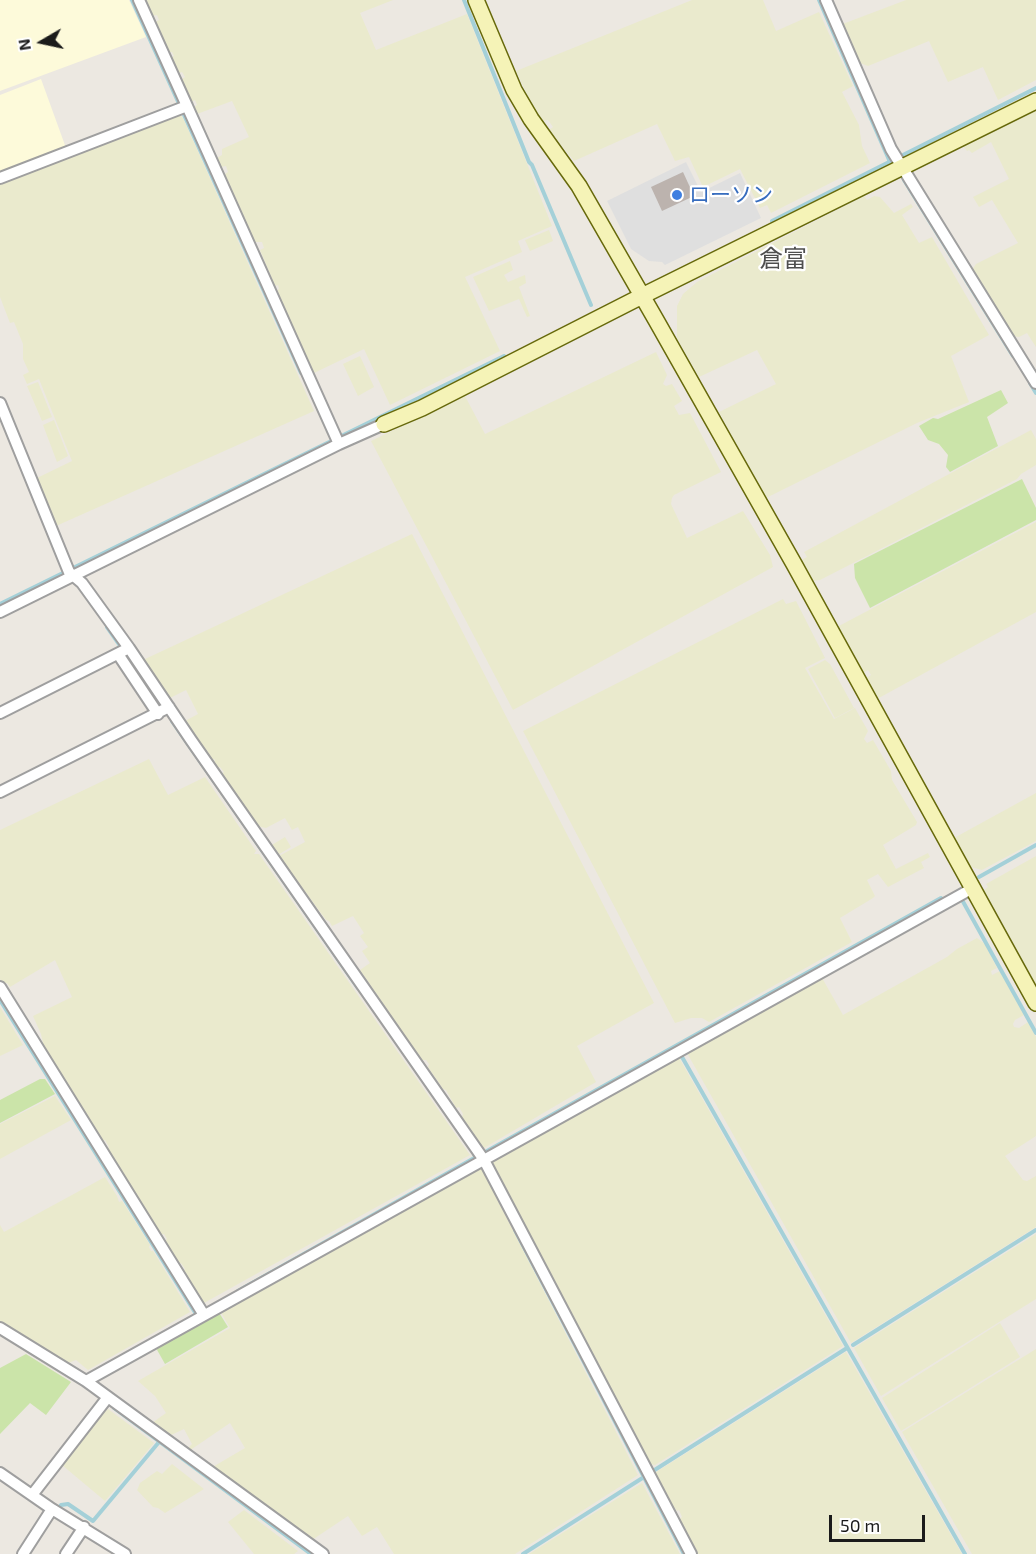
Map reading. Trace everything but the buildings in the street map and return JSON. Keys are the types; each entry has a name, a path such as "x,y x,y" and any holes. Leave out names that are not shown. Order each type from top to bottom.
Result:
{"street":[{"path":"139,0 183,107 337,439"},
{"path":"476,0 513,90 579,186 794,564 1036,1003"},
{"path":"826,0 891,149 1036,383"},
{"path":"0,612 70,572 337,439 384,424 422,408 899,161 1036,101"},
{"path":"0,178 183,107"},
{"path":"0,403 70,572 82,583 164,710 484,1160 691,1554"},
{"path":"0,713 124,651"},
{"path":"0,792 164,710"},
{"path":"86,1381 973,888"},
{"path":"1,990 204,1315"},
{"path":"0,1328 86,1381 322,1554"},
{"path":"32,1495 108,1397"},
{"path":"0,1473 52,1509 125,1554"},
{"path":"23,1554 52,1509"},
{"path":"66,1554 84,1527"}],"shaded area":[{"path":"0,0 129,0 146,37 0,91"},
{"path":"41,79 66,148 0,173 0,95"},
{"path":"686,162 701,192 740,173 761,218 665,265 662,262 649,261 631,249 607,201"}],"green space":[{"path":"145,0 393,0 360,13 376,50 467,14 552,226 518,241 522,252 465,277 500,351 390,405 364,349 314,373 276,291 279,289 278,285 275,286 260,250 264,248 262,242 255,242 225,174 228,172 226,166 221,167 217,158 222,155 222,149 249,137 232,101 197,114 194,107 197,105 195,100 191,102 182,79 185,77 182,72 179,73 172,57 174,56 172,52 169,52 155,22 159,20 157,15 152,16"},
{"path":"692,0 763,0 776,31 819,12 853,86 842,92 859,125 862,146 870,163 771,213 767,205 760,208 740,169 703,187 689,157 675,161 657,124 574,161 549,130 553,127 548,120 543,121 533,107 516,71"},
{"path":"906,0 1036,0 1036,80 998,100 983,67 948,82 929,41 868,66 860,63 840,25"},
{"path":"1036,109 1036,347 1027,333 1019,337 1013,336 972,270 976,264 1018,243 992,200 979,207 973,197 1009,179 991,142 972,153 963,146"},
{"path":"179,114 183,118 314,411 56,526 37,478 72,461 39,379 27,384 23,375 29,372 23,359 23,344 14,322 10,323 0,297 0,184"},
{"path":"864,196 867,200 874,196 880,197 894,213 911,204 913,207 902,215 919,243 932,237 989,335 951,356 969,402 917,423 766,498 719,412 776,384 757,350 699,377 677,338 677,306 683,294 697,282"},
{"path":"549,230 553,241 530,251 525,240"},
{"path":"510,261 513,270 504,275 508,282 525,275 526,283 519,287 530,316 527,317 519,299 489,311 473,277"},
{"path":"656,352 667,375 663,384 666,386 672,384 682,401 674,406 679,415 690,413 721,472 672,498 671,504 687,538 743,511 770,555 773,567 513,710 371,441 465,396 485,434"},
{"path":"360,356 374,387 358,396 343,364"},
{"path":"38,382 52,417 42,421 27,386"},
{"path":"1001,390 1008,403 987,417 998,446 950,472 946,467 948,455 939,444 928,440 919,426"},
{"path":"54,420 68,456 57,462 43,425"},
{"path":"1031,430 1036,439 1036,465 1017,479 820,580 813,581 801,560 807,557 804,552"},
{"path":"1022,479 1036,508 1036,520 870,608 855,578 854,564"},
{"path":"1036,522 1036,612 877,699 866,678 871,675 868,670 863,673 837,627"},
{"path":"412,534 654,1003 577,1046 596,1082 484,1148 462,1117 463,1114 459,1107 456,1108 446,1090 428,1067 429,1064 426,1060 422,1060 360,970 370,963 362,951 368,947 360,936 364,933 353,916 332,926 279,856 305,842 298,827 292,830 285,818 266,828 257,826 221,774 224,772 220,767 217,768 214,763 215,759 212,760 185,721 198,714 186,690 170,698 143,660"},
{"path":"783,599 786,604 796,601 825,658 805,668 834,719 855,708 868,731 864,739 867,743 873,740 891,771 892,780 917,822 916,825 883,845 896,869 928,853 930,857 921,862 924,868 888,887 878,874 867,880 875,896 840,918 852,942 709,1022 702,1018 691,1018 675,1023 523,731"},
{"path":"825,660 830,664 854,708 835,718 808,669"},
{"path":"149,759 168,795 205,777 256,851 254,854 259,854 470,1155 204,1303 183,1271 185,1269 181,1263 178,1264 164,1241 167,1239 164,1234 160,1235 106,1149 109,1147 105,1140 101,1142 71,1088 69,1089 41,1045 43,1043 41,1034 33,1016 72,997 55,960 10,987 7,983 3,984 0,979 0,830"},
{"path":"1036,793 1036,841 982,870 971,867 954,838"},
{"path":"285,837 291,847 278,855 272,845"},
{"path":"1036,856 1036,985 984,890 988,887 986,884"},
{"path":"977,938 985,944 997,968 991,971 992,975 1000,971 1024,1015 1015,1020 1014,1027 1019,1028 1028,1022 1036,1037 1036,1136 1005,1156 1023,1180 1027,1181 1036,1176 1036,1227 851,1343 687,1053 821,976 843,1015"},
{"path":"0,1007 23,1045 0,1056"},
{"path":"678,1056 843,1346 655,1465 649,1464 490,1159"},
{"path":"40,1079 45,1079 55,1094 0,1123 0,1100"},
{"path":"55,1096 71,1120 0,1159 0,1124"},
{"path":"480,1166 638,1475 515,1554 394,1554 377,1527 362,1536 348,1516 312,1540 305,1537 211,1468 245,1448 230,1423 189,1451 187,1449 192,1444 184,1429 169,1436 152,1423 166,1413 155,1396 138,1381 230,1328 219,1309"},
{"path":"105,1177 119,1202 122,1201 150,1245 151,1251 190,1312 88,1370 76,1360 68,1363 0,1322 0,1225 4,1232"},
{"path":"1036,1234 1036,1299 881,1396 854,1348"},
{"path":"218,1311 228,1327 165,1364 156,1348"},
{"path":"1000,1323 1020,1357 901,1431 882,1398"},
{"path":"1036,1349 1036,1554 972,1554 902,1432"},
{"path":"846,1352 962,1554 696,1554 678,1520 682,1517 679,1510 672,1509 653,1474"},
{"path":"26,1354 71,1382 46,1415 30,1403 0,1434 0,1368"},
{"path":"108,1409 154,1443 105,1501 62,1465 104,1410"},
{"path":"172,1464 204,1489 165,1513 153,1507 137,1490 140,1483 157,1471 162,1474"},
{"path":"642,1483 680,1554 529,1554"},
{"path":"244,1510 298,1551 294,1554 254,1554 228,1522"}],"waterway":[{"path":"132,0 301,373"},
{"path":"464,0 529,162 591,305"},
{"path":"819,0 890,162"},
{"path":"772,221 1036,88"},
{"path":"904,180 1013,356"},
{"path":"0,604 504,356"},
{"path":"1030,383 1036,393"},
{"path":"107,627 142,677"},
{"path":"172,721 358,988"},
{"path":"979,877 1036,845"},
{"path":"487,1151 941,898"},
{"path":"961,898 1036,1033"},
{"path":"0,1000 196,1314"},
{"path":"682,1057 965,1554"},
{"path":"238,1291 476,1157 474,1154"},
{"path":"515,1230 684,1554"},
{"path":"853,1345 1036,1230"},
{"path":"653,1471 847,1348"},
{"path":"114,1408 311,1554"},
{"path":"59,1508 61,1505 68,1504 93,1521 159,1442"},
{"path":"523,1554 644,1477"}],"place":[{"name":"ローソン","path":"677,195"}],"district":[{"name":"倉富","path":"783,259"}]}
